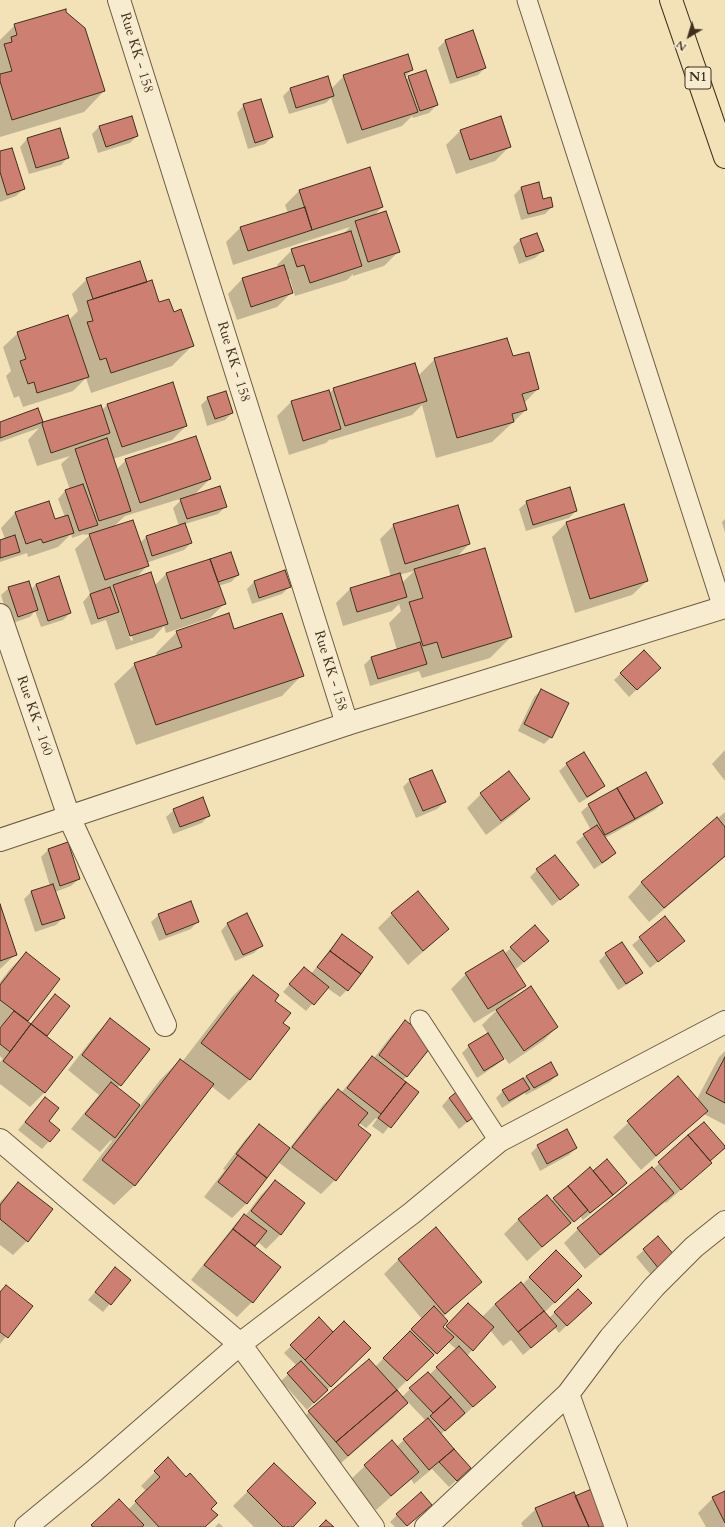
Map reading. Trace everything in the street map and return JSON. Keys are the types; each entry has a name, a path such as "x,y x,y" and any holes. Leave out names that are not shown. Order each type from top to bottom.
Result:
{"main road":[{"name":"N1","path":"671,0 725,157"}],"street":[{"name":"Rue KK - 158","path":"119,0 347,724"},
{"path":"0,840 347,724 724,607"},
{"name":"Rue KK - 160","path":"0,615 68,817 165,1025"},
{"path":"26,1527 100,1466 240,1344 412,1213 499,1141 725,1022"},
{"path":"0,1140 240,1344 373,1527"},
{"path":"426,1527 568,1394 610,1338 654,1287 694,1247 725,1222"},
{"path":"568,1394 616,1527"}],"lane":[{"path":"527,0 724,607"},
{"path":"420,1020 499,1141"}],"building":[{"path":"66,9 66,12 85,28 105,91 12,120 0,81 0,74 12,71 4,44 12,42 11,37 17,35 14,24"},
{"path":"473,30 486,68 457,78 445,40"},
{"path":"408,54 413,70 404,73 418,112 362,130 343,75"},
{"path":"426,70 438,105 420,111 408,76"},
{"path":"328,76 334,96 296,108 290,88"},
{"path":"261,99 273,137 255,143 243,104"},
{"path":"132,116 138,136 106,147 99,126"},
{"path":"501,116 511,147 470,160 460,130"},
{"path":"60,128 69,158 36,168 27,138"},
{"path":"12,148 25,189 7,195 0,172 0,151"},
{"path":"370,167 383,207 312,230 299,190"},
{"path":"539,182 543,199 551,197 553,207 528,214 521,187"},
{"path":"305,207 312,230 248,251 240,227"},
{"path":"386,211 400,252 368,262 355,221"},
{"path":"351,231 362,266 310,283 304,265 297,267 291,249"},
{"path":"537,233 544,251 526,257 520,239"},
{"path":"140,261 147,282 93,299 86,278"},
{"path":"284,265 293,293 251,307 242,278"},
{"path":"152,280 159,302 169,299 174,312 181,309 194,346 111,373 106,358 100,360 87,322 93,321 87,301"},
{"path":"68,315 89,377 37,393 34,382 28,384 20,361 26,359 17,332"},
{"path":"507,338 513,356 529,352 539,389 522,394 527,410 512,414 514,422 457,438 434,358"},
{"path":"415,363 427,401 345,426 333,388"},
{"path":"173,382 187,426 122,447 107,404"},
{"path":"329,390 341,429 303,441 291,401"},
{"path":"226,391 233,413 215,419 207,397"},
{"path":"101,405 110,433 51,453 42,424 43,422"},
{"path":"38,408 43,422 0,438 0,422"},
{"path":"196,436 211,479 140,503 125,459"},
{"path":"107,438 131,511 99,521 75,449"},
{"path":"83,484 98,525 79,531 65,490"},
{"path":"220,486 227,507 187,519 180,499"},
{"path":"570,487 577,511 533,525 526,501"},
{"path":"49,501 55,519 68,515 74,533 43,543 41,539 26,544 15,512"},
{"path":"624,504 648,581 590,599 566,522"},
{"path":"458,505 470,544 405,564 393,524"},
{"path":"133,520 149,566 105,580 89,534"},
{"path":"185,523 192,543 152,556 146,536"},
{"path":"15,535 20,552 0,558 0,540"},
{"path":"485,548 512,637 442,658 437,642 423,646 409,602 423,598 414,569"},
{"path":"231,552 239,575 218,582 210,559"},
{"path":"210,559 226,604 181,619 166,573"},
{"path":"285,570 291,587 259,598 254,581"},
{"path":"151,572 168,624 130,636 113,585"},
{"path":"400,573 407,597 357,612 350,588"},
{"path":"59,576 71,613 48,621 36,584"},
{"path":"29,581 38,610 18,617 8,587"},
{"path":"110,587 119,612 98,619 90,594"},
{"path":"229,613 234,629 282,613 304,676 156,725 134,663 182,647 176,631"},
{"path":"420,642 427,664 378,679 371,657"},
{"path":"644,650 661,668 637,690 620,673"},
{"path":"541,689 569,703 552,738 524,724"},
{"path":"584,752 605,786 587,797 566,763"},
{"path":"432,770 446,802 423,811 409,779"},
{"path":"509,771 530,799 501,821 480,793"},
{"path":"646,772 663,803 635,819 617,788"},
{"path":"617,788 635,819 605,835 588,804"},
{"path":"203,797 210,816 180,827 173,809"},
{"path":"717,817 725,827 725,856 664,908 641,882"},
{"path":"597,825 616,853 602,863 583,834"},
{"path":"68,842 80,879 60,886 48,849"},
{"path":"555,855 579,885 560,900 536,869"},
{"path":"53,884 65,918 42,925 31,891"},
{"path":"418,891 449,929 423,951 391,913"},
{"path":"191,901 199,922 166,935 158,914"},
{"path":"0,904 17,955 0,961"},
{"path":"247,913 263,946 243,955 227,923"},
{"path":"665,916 685,941 658,962 639,937"},
{"path":"535,925 549,941 524,962 510,947"},
{"path":"342,934 373,957 361,974 330,951"},
{"path":"622,942 643,973 626,984 605,953"},
{"path":"503,950 526,986 488,1009 465,973"},
{"path":"330,951 361,974 348,991 317,967"},
{"path":"26,952 60,979 28,1021 0,1000 0,985"},
{"path":"304,967 329,987 314,1005 289,984"},
{"path":"253,975 279,995 275,1001 291,1013 283,1023 290,1028 250,1080 201,1043"},
{"path":"531,986 558,1027 524,1051 496,1010"},
{"path":"55,994 70,1006 47,1036 31,1024"},
{"path":"14,1011 31,1024 10,1052 0,1044 0,1028"},
{"path":"110,1018 150,1049 121,1086 82,1055"},
{"path":"405,1020 434,1043 407,1077 379,1055"},
{"path":"31,1024 73,1057 45,1093 3,1061"},
{"path":"488,1033 504,1059 484,1071 468,1045"},
{"path":"372,1056 406,1082 381,1114 347,1088"},
{"path":"725,1057 725,1103 706,1093"},
{"path":"180,1059 214,1084 135,1186 102,1160"},
{"path":"551,1062 558,1075 534,1088 526,1076"},
{"path":"678,1076 708,1111 656,1156 627,1121"},
{"path":"523,1078 530,1089 509,1101 502,1090"},
{"path":"111,1082 140,1105 115,1138 85,1114"},
{"path":"406,1082 419,1092 391,1128 378,1118"},
{"path":"338,1089 368,1113 358,1125 371,1135 336,1181 292,1147"},
{"path":"459,1090 477,1115 467,1122 449,1098"},
{"path":"45,1097 59,1108 49,1121 60,1130 50,1142 25,1122"},
{"path":"704,1122 725,1146 725,1148 710,1161 688,1135"},
{"path":"259,1124 290,1148 267,1178 236,1154"},
{"path":"567,1129 577,1148 547,1164 537,1145"},
{"path":"688,1135 712,1163 681,1190 658,1162"},
{"path":"238,1155 267,1178 247,1204 218,1182"},
{"path":"607,1159 627,1183 613,1195 593,1171"},
{"path":"590,1167 613,1195 590,1213 568,1186"},
{"path":"652,1167 674,1193 600,1255 577,1228"},
{"path":"275,1180 305,1203 281,1235 251,1211"},
{"path":"18,1182 53,1209 28,1242 0,1219 0,1205"},
{"path":"568,1186 588,1210 574,1222 553,1198"},
{"path":"547,1195 571,1223 542,1247 518,1219"},
{"path":"244,1214 267,1231 255,1246 233,1229"},
{"path":"436,1227 482,1282 445,1314 398,1259"},
{"path":"233,1229 281,1267 253,1303 204,1265"},
{"path":"658,1236 675,1256 659,1269 643,1249"},
{"path":"556,1250 582,1276 555,1303 529,1277"},
{"path":"115,1267 131,1280 111,1305 95,1292"},
{"path":"521,1282 544,1311 518,1332 495,1304"},
{"path":"6,1285 33,1306 8,1338 0,1332 0,1292"},
{"path":"578,1289 592,1303 567,1326 554,1312"},
{"path":"468,1303 494,1327 473,1351 446,1326"},
{"path":"434,1306 448,1321 443,1327 454,1337 437,1354 411,1329"},
{"path":"544,1311 557,1326 531,1348 518,1332"},
{"path":"319,1317 333,1332 305,1360 290,1345"},
{"path":"344,1321 371,1348 331,1387 305,1360"},
{"path":"410,1331 434,1355 407,1381 383,1358"},
{"path":"459,1346 496,1387 473,1407 436,1367"},
{"path":"369,1359 397,1390 336,1442 308,1411"},
{"path":"301,1361 328,1390 314,1403 287,1373"},
{"path":"428,1372 451,1397 433,1413 409,1388"},
{"path":"397,1390 408,1403 348,1456 336,1442"},
{"path":"451,1397 465,1413 445,1431 430,1416"},
{"path":"428,1418 454,1449 429,1470 403,1439"},
{"path":"392,1440 419,1472 391,1496 364,1465"},
{"path":"454,1449 471,1468 457,1481 439,1462"},
{"path":"168,1457 186,1477 190,1473 217,1503 211,1509 218,1515 205,1527 159,1527 135,1501 160,1477 154,1471"},
{"path":"274,1463 316,1503 293,1527 283,1527 247,1491"},
{"path":"594,1488 610,1524 603,1527 589,1527 575,1496"},
{"path":"725,1491 725,1523 712,1497"},
{"path":"421,1492 432,1505 407,1526 396,1514"},
{"path":"574,1492 589,1527 543,1527 535,1508"},
{"path":"119,1499 144,1525 142,1527 93,1527 91,1525"},
{"path":"326,1520 334,1527 319,1527"}]}
